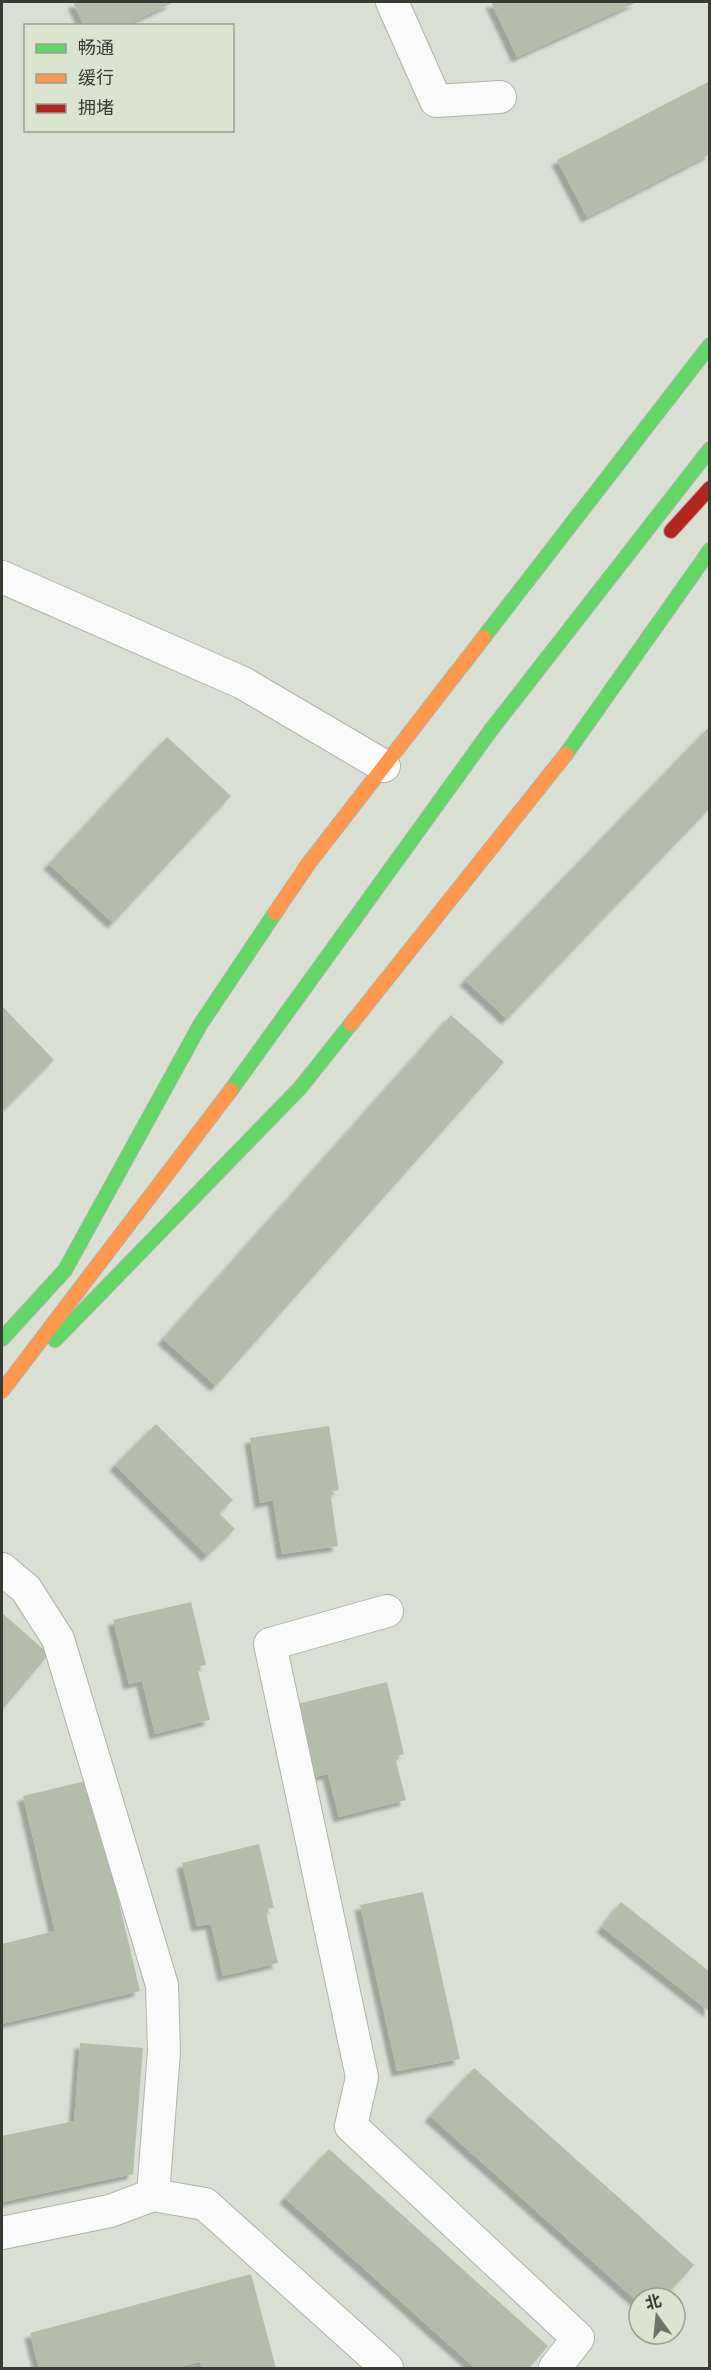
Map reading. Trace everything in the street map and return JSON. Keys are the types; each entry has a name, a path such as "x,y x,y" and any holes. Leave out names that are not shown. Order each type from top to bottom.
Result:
{"main road":[{"path":"65,1270 200,1025 309,863 710,345"},
{"path":"2,1393 261,1051 491,730 710,449"},
{"path":"663,540 710,488"},
{"path":"2,1393 300,1088 557,767 710,550"},
{"path":"491,730 616,592"},
{"path":"143,1182 261,1051"},
{"path":"2,1339 104,1226"}],"street":[{"path":"392,2 436,101 500,97"},
{"path":"2,577 243,683 384,766"},
{"path":"2,1569 26,1589 58,1639 162,1985 164,2051 153,2195"},
{"path":"387,1611 270,1644 362,2077 351,2126 578,2338 555,2368"},
{"path":"2,2233 110,2211 153,2195 205,2204 387,2368"}],"building":[{"path":"73,2 174,2 128,24 83,24"},
{"path":"491,2 637,2 517,57"},
{"path":"710,81 710,154 587,217 557,160"},
{"path":"710,726 710,808 507,1019 465,980"},
{"path":"167,737 231,796 113,923 49,864"},
{"path":"2,1006 54,1060 2,1112"},
{"path":"451,1015 504,1062 216,1386 163,1339"},
{"path":"156,1424 233,1500 219,1513 235,1529 207,1556 115,1465"},
{"path":"329,1426 339,1490 330,1492 338,1546 282,1554 273,1500 260,1503 250,1438"},
{"path":"191,1602 206,1665 197,1667 210,1720 155,1734 142,1681 129,1684 113,1620"},
{"path":"2,1613 49,1654 2,1710"},
{"path":"387,1682 404,1754 395,1757 406,1800 339,1817 328,1774 314,1777 297,1704"},
{"path":"90,1780 140,1991 2,2024 2,1944 55,1931 23,1796"},
{"path":"259,1844 274,1908 265,1909 278,1963 223,1976 211,1924 197,1926 182,1863"},
{"path":"423,1892 460,2059 397,2071 360,1905"},
{"path":"621,1902 710,1972 710,2012 602,1927"},
{"path":"80,2043 143,2048 133,2174 2,2202 2,2136 74,2121"},
{"path":"474,2068 694,2265 675,2286 627,2286 627,2292 430,2116"},
{"path":"329,2149 548,2346 529,2368 475,2368 285,2198"},
{"path":"251,2274 276,2368 202,2368 200,2362 175,2368 39,2368 30,2333"}],"traffic: fast":[{"path":"484,637 710,345"},
{"path":"231,1090 491,730 710,449"},
{"path":"566,754 710,550"},
{"path":"2,1339 65,1270 200,1025 275,913"},
{"path":"55,1340 300,1088 351,1024"}],"traffic: slow":[{"path":"275,913 309,863 484,637"},
{"path":"351,1024 566,754"},
{"path":"2,1391 231,1090"}],"traffic: jam":[{"path":"671,531 710,488"}]}
